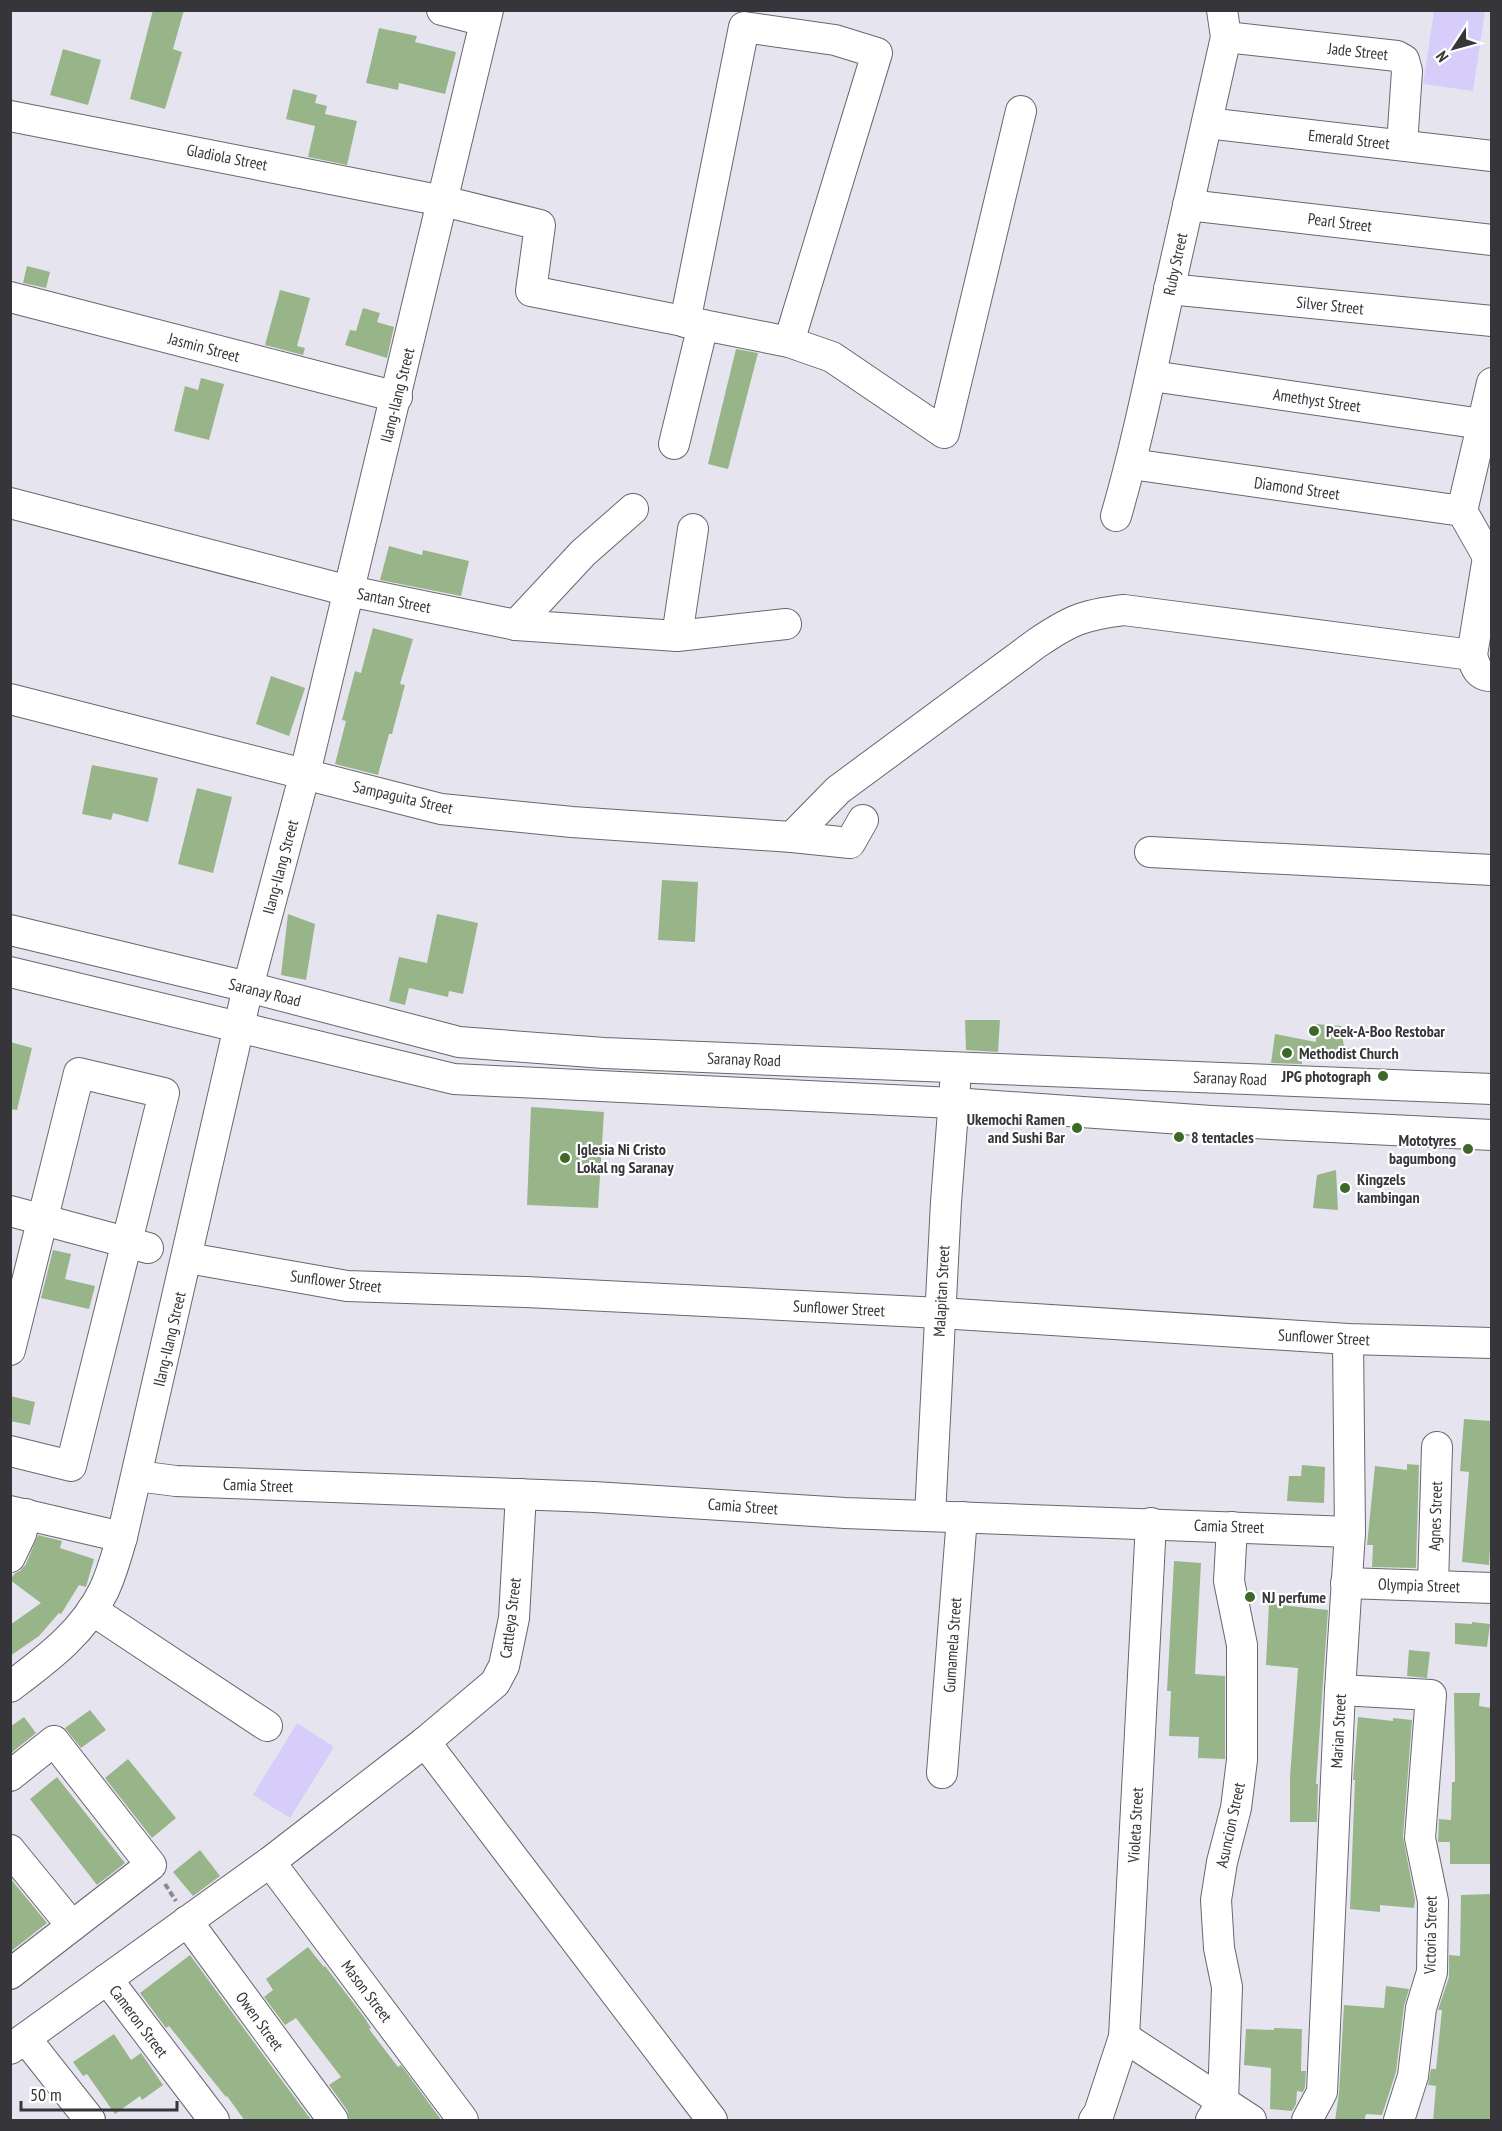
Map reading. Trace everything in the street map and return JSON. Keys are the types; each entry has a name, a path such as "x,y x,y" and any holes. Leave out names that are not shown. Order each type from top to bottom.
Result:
{"street":[{"path":"442,10 487,16"},
{"name":"Ilang-Ilang Street","path":"10,1687 67,1641 92,1611 103,1591 123,1537 248,987 306,773 487,16"},
{"name":"Ruby Street","path":"1116,516 1152,376 1169,289 1207,123 1224,24"},
{"name":"Jade Street","path":"1224,24 1397,56 1404,60 1407,71 1402,145"},
{"path":"674,444 744,27 835,40 877,53 789,342"},
{"path":"694,323 789,342 832,357 944,433 1021,111"},
{"name":"Gladiola Street","path":"10,116 443,201 540,225 531,291 694,323"},
{"name":"Emerald Street","path":"1207,123 1491,156"},
{"name":"Pearl Street","path":"1188,205 1491,240"},
{"name":"Silver Street","path":"1169,289 1491,321"},
{"name":"Jasmin Street","path":"10,297 397,397"},
{"name":"Amethyst Street","path":"1152,376 1482,424"},
{"path":"792,837 847,783 1036,643 1067,623 1093,614 1124,610 1482,666 1488,557 1462,512 1491,383"},
{"name":"Diamond Street","path":"1131,464 1462,512"},
{"name":"Santan Street","path":"10,503 349,591 516,625 676,636 786,624"},
{"path":"516,625 583,553 633,509"},
{"path":"676,636 693,529"},
{"name":"Sampaguita Street","path":"10,699 441,809 572,822 850,843 863,820"},
{"path":"1150,852 1491,870"},
{"name":"Saranay Road","path":"10,930 248,987 459,1042 604,1053 1491,1089"},
{"name":"Saranay Road","path":"10,972 454,1078 953,1103 1211,1121 1491,1135"},
{"name":"Malapitan Street","path":"930,1516 940,1313 957,1067"},
{"path":"10,1350 79,1073 164,1093 138,1246 72,1466 10,1451"},
{"path":"10,1211 138,1246"},
{"name":"Sunflower Street","path":"188,1258 347,1286 526,1292 940,1313 1348,1339 1491,1343"},
{"name":"Marian Street","path":"1307,2121 1322,2092 1340,1690 1350,1532 1348,1339"},
{"name":"Agnes Street","path":"1433,1585 1437,1447"},
{"name":"Camia Street","path":"137,1476 176,1481 521,1494 930,1516 1350,1532"},
{"name":"Cattleya Street","path":"18,2044 270,1862 425,1742 495,1683 504,1666 514,1618 521,1494"},
{"path":"10,1557 21,1534 18,1513 123,1537"},
{"name":"Gumamela Street","path":"942,1773 962,1517"},
{"name":"Violeta Street","path":"1094,2121 1099,2113 1124,2037 1151,1523"},
{"name":"Asuncion Street","path":"1217,2111 1227,1987 1219,1948 1216,1900 1222,1862 1236,1808 1242,1760 1242,1645 1229,1581 1232,1527"},
{"name":"Olympia Street","path":"1346,1583 1491,1588"},
{"path":"92,1611 267,1726"},
{"name":"Victoria Street","path":"1340,1690 1431,1695 1420,1838 1433,1901 1432,1972 1421,2008 1413,2076 1400,2121"},
{"path":"10,1776 54,1741 151,1865 10,1974"},
{"path":"425,1742 712,2121"},
{"path":"10,1850 72,1926"},
{"name":"Mason Street","path":"270,1862 463,2121"},
{"name":"Owen Street","path":"187,1921 333,2121"},
{"name":"Cameron Street","path":"107,1979 214,2121"},
{"path":"1124,2037 1217,2111 1251,2121"},
{"path":"18,2044 90,2121"}],"path":[{"path":"151,1865 172,1893 187,1921"}],"shaded area":[{"path":"1434,11 1485,11 1473,91 1423,84"},
{"path":"297,1723 334,1747 290,1818 253,1795"}],"building":[{"path":"153,10 184,10 173,49 182,52 165,109 130,99"},
{"path":"379,28 417,36 415,42 456,52 445,94 399,83 398,90 366,83"},
{"path":"63,49 101,60 88,105 50,95"},
{"path":"293,89 317,95 315,103 327,106 325,114 357,121 347,165 308,157 315,126 286,119"},
{"path":"27,266 50,272 46,288 23,283"},
{"path":"280,290 310,298 297,346 305,348 303,355 265,345"},
{"path":"363,308 380,313 377,322 394,327 387,358 345,345 350,330 356,331"},
{"path":"736,349 758,353 728,469 708,464"},
{"path":"201,378 224,384 209,440 174,431 185,386 198,390"},
{"path":"389,546 422,555 423,550 469,561 461,596 380,580"},
{"path":"373,628 413,639 400,684 405,685 378,775 335,764 346,721 342,720 355,671 361,673"},
{"path":"271,676 305,688 289,736 256,724"},
{"path":"92,765 158,778 148,822 113,813 111,820 82,814"},
{"path":"197,788 232,797 213,873 178,864"},
{"path":"662,880 698,882 695,942 658,940"},
{"path":"288,914 315,924 306,980 281,975"},
{"path":"437,914 478,923 463,994 449,991 448,997 409,988 405,1005 389,1001 399,957 427,963"},
{"path":"965,1020 1000,1020 998,1052 966,1050"},
{"path":"1316,1024 1341,1026 1344,1047 1349,1048 1349,1051 1302,1058 1302,1064 1271,1063 1275,1034 1316,1042"},
{"path":"10,1042 32,1048 17,1110 10,1109"},
{"name":"Iglesia Ni Cristo Lokal ng Saranay","path":"531,1107 604,1112 598,1208 527,1205"},
{"path":"1336,1170 1338,1210 1313,1208 1317,1175"},
{"path":"53,1250 71,1254 65,1279 95,1286 89,1309 41,1298"},
{"path":"10,1396 35,1402 30,1425 10,1421"},
{"path":"1464,1419 1491,1421 1489,1565 1462,1562 1469,1472 1460,1471"},
{"path":"1407,1464 1419,1465 1416,1568 1372,1567 1373,1545 1367,1545 1375,1466 1407,1470"},
{"path":"1302,1465 1325,1467 1324,1503 1287,1501 1289,1476 1301,1476"},
{"path":"38,1535 62,1541 60,1548 94,1559 86,1587 79,1585 61,1614 59,1613 39,1636 10,1656 10,1625 41,1603 10,1580 26,1564"},
{"path":"1174,1561 1201,1563 1195,1674 1225,1676 1225,1759 1198,1758 1199,1737 1169,1736 1171,1691 1167,1691"},
{"path":"1269,1604 1328,1610 1316,1784 1318,1784 1317,1822 1290,1822 1290,1777 1298,1668 1266,1665"},
{"path":"1472,1622 1490,1624 1487,1647 1455,1644 1455,1623 1472,1624"},
{"path":"1409,1650 1430,1652 1427,1678 1407,1676"},
{"path":"1454,1693 1480,1693 1479,1706 1491,1708 1491,1864 1450,1864 1450,1842 1438,1842 1439,1819 1451,1820 1452,1782 1455,1782"},
{"path":"90,1710 106,1730 81,1748 65,1728"},
{"path":"24,1717 36,1733 10,1754 10,1727"},
{"path":"1358,1717 1393,1721 1393,1718 1412,1720 1403,1837 1415,1900 1414,1908 1380,1905 1380,1912 1350,1909 1355,1780 1353,1780"},
{"path":"128,1759 176,1818 152,1838 105,1778"},
{"path":"57,1777 125,1863 97,1885 30,1799"},
{"path":"200,1850 220,1876 193,1896 173,1872"},
{"path":"10,1878 47,1923 10,1952"},
{"path":"1491,1894 1491,2121 1433,2121 1436,2086 1428,2085 1431,2069 1436,2069 1442,2010 1438,2010 1449,1977 1449,1955 1460,1956 1461,1895"},
{"path":"308,1947 364,2017 371,2028 369,2029 398,2067 401,2065 442,2121 350,2121 347,2110 329,2085 341,2077 296,2018 285,2025 264,1997 273,1990 266,1979"},
{"path":"190,1955 312,2121 245,2121 169,2026 166,2028 140,1993"},
{"path":"1386,1986 1409,1989 1404,2006 1396,2072 1382,2115 1366,2114 1364,2121 1335,2121 1339,2093 1344,2005 1384,2008"},
{"path":"1274,2028 1302,2029 1301,2071 1306,2071 1305,2087 1303,2092 1297,2091 1296,2104 1292,2111 1270,2109 1271,2068 1244,2065 1246,2029 1274,2030"},
{"path":"114,2034 131,2060 141,2053 163,2085 142,2100 140,2096 115,2114 87,2074 83,2076 73,2062"}],"place":[{"name":"Peek-A-Boo Restobar","path":"1314,1031"},
{"name":"Methodist Church","path":"1287,1053"},
{"name":"JPG photograph","path":"1383,1076"},
{"name":"Ukemochi Ramen and Sushi Bar","path":"1077,1128"},
{"name":"8 tentacles","path":"1179,1137"},
{"name":"Mototyres bagumbong","path":"1468,1149"},
{"name":"Iglesia Ni Cristo Lokal ng Saranay","path":"565,1158"},
{"name":"Kingzels kambingan","path":"1345,1188"},
{"name":"NJ perfume","path":"1250,1597"}]}
